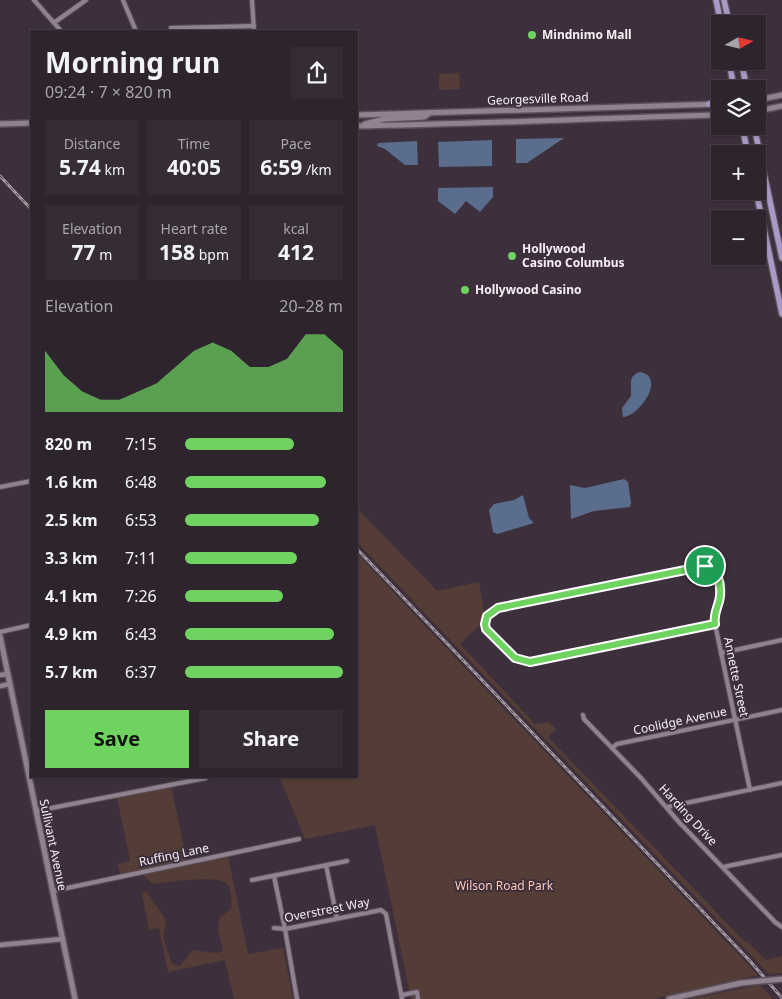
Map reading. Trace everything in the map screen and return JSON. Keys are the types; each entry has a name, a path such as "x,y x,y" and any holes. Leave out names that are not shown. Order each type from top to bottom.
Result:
{"main road":[{"path":"716,0 719,15"},
{"path":"726,0 728,15"},
{"path":"766,98 782,95"},
{"name":"Georgesville Road","path":"358,115 709,104"},
{"path":"766,109 782,106"},
{"path":"358,126 384,119 424,117 431,113"},
{"name":"Georgesville Road","path":"358,126 711,115"},
{"path":"0,124 30,123"},
{"path":"756,135 782,258"},
{"path":"758,200 782,314"},
{"name":"Sullivant Avenue","path":"0,636 75,999"},
{"path":"669,999 741,983 782,979"}],"street":[{"path":"34,0 60,30"},
{"path":"55,22 86,0"},
{"path":"123,0 136,30"},
{"path":"252,0 254,30"},
{"path":"170,28 254,26"},
{"path":"0,487 30,481"},
{"name":"Annette Street","path":"715,624 525,662 508,653 489,633 485,624 487,616 498,608 705,566 714,569 717,574 720,595 714,613 715,624 750,790"},
{"path":"0,632 30,625"},
{"path":"721,653 782,640"},
{"path":"0,675 8,674"},
{"path":"0,686 10,684"},
{"name":"Coolidge Avenue","path":"612,748 617,744 782,710"},
{"name":"Harding Drive","path":"583,715 584,719 678,821 782,927"},
{"path":"36,811 196,778 206,778"},
{"path":"667,807 782,783"},
{"name":"Ruffing Lane","path":"53,891 299,839"},
{"path":"723,867 782,855"},
{"path":"252,880 347,861"},
{"path":"326,865 337,918"},
{"path":"274,876 297,999"},
{"name":"Overstreet Way","path":"274,928 285,929 381,910 386,914 402,997"},
{"path":"0,945 63,939"},
{"path":"402,997 417,992 418,999"}],"green space":[{"path":"459,73 460,89 439,90 439,74"},
{"path":"358,509 437,591 479,582 484,610 481,624 460,644 535,724 549,722 556,729 548,737 743,940 749,943 766,960 782,956 782,973 769,974 358,543"},
{"name":"Wilson Road Park","path":"358,554 758,975 653,999 411,999 375,825 305,839 280,778 358,778"},
{"path":"171,786 187,861 120,874 118,864 130,861 117,797"},
{"path":"228,856 248,954 283,948 293,999 234,999 225,960 168,972 159,928 149,930 142,893 146,891 166,920 163,938 172,964 180,966 192,950 217,953 223,951 218,929 220,917 231,909 230,892 226,883 221,881 190,880 152,884 142,874"},
{"path":"760,985 773,999 690,999"}],"water":[{"path":"564,138 527,163 516,163 516,139"},
{"path":"492,140 492,166 439,167 438,142"},
{"path":"417,141 418,165 405,165 385,149 377,146 378,143"},
{"path":"493,187 493,197 480,212 466,201 455,214 438,201 438,188"},
{"path":"640,372 648,375 651,381 648,396 636,411 623,417 622,408 631,396 632,378"},
{"path":"624,479 628,482 630,507 594,511 571,519 570,485 585,488"},
{"path":"523,495 529,518 534,523 497,534 493,532 489,510 494,504 514,500"}],"railway":[{"path":"0,176 30,208"},
{"path":"358,550 750,961 782,998"}],"place":[{"name":"Mindnimo Mall","path":"532,35"},
{"name":"Hollywood Casino Columbus","path":"512,256"},
{"name":"Hollywood Casino","path":"465,290"}],"route":[{"path":"705,566 710,566 716,571 720,587 720,598 714,613 715,624 530,662 515,658 508,653 486,629 485,620 487,616 498,608 705,566"}]}
